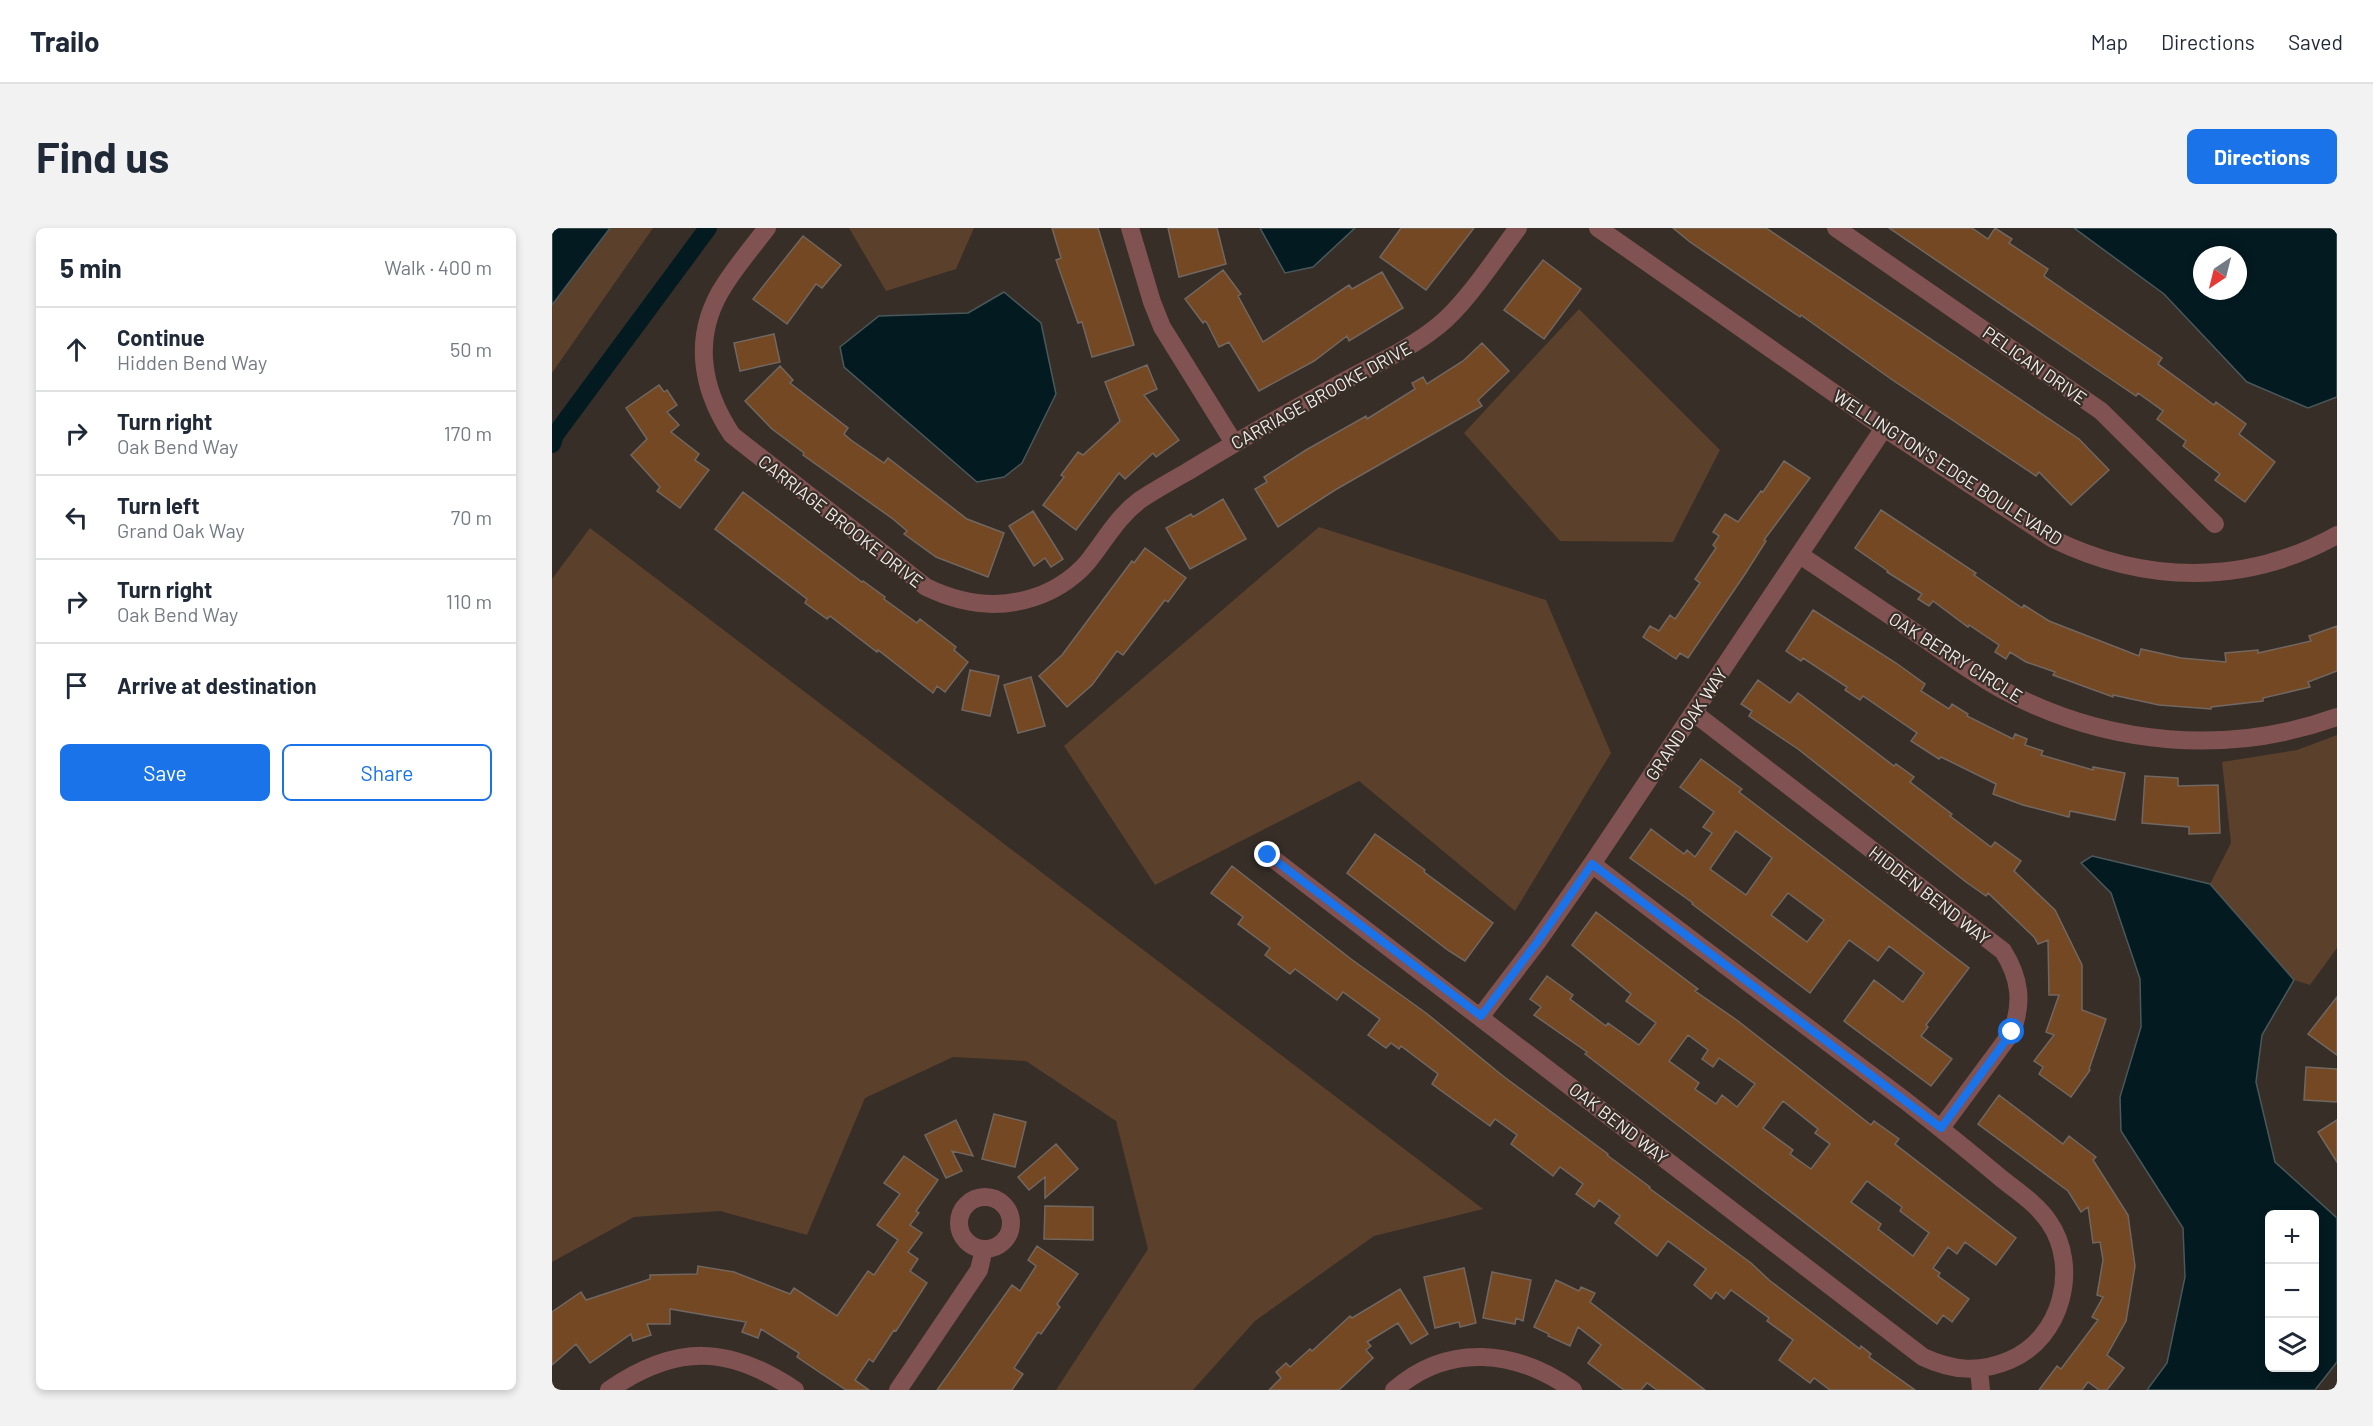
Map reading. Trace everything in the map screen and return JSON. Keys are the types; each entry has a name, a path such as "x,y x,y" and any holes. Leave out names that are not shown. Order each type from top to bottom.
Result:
{"street":[{"name":"CARRIAGE BROOKE DRIVE","path":"767,228 725,284 713,306 706,330 705,372 718,415 732,435 907,574 948,598 995,605 1037,597 1059,586 1077,573 1119,519 1139,501 1234,443 1420,339 1452,313 1518,228"},
{"path":"1130,228 1152,302 1162,327 1234,443"},
{"name":"WELLINGTON'S EDGE BOULEVARD","path":"1598,228 1884,428 2053,539 2102,560 2137,569 2172,573 2234,570 2294,555 2337,535"},
{"name":"PELICAN DRIVE","path":"1836,228 2101,411 2215,524"},
{"name":"GRAND OAK WAY","path":"1481,1016 1538,941 1592,864 1884,428"},
{"name":"OAK BERRY CIRCLE","path":"1800,555 1974,673 2044,710 2085,724 2121,733 2200,741 2243,739 2286,733 2337,717"},
{"name":"HIDDEN BEND WAY","path":"1694,713 2003,951 2013,966 2020,1001 2012,1032 1941,1128"},
{"name":"OAK BEND WAY","path":"1268,855 1923,1357 1940,1365 1979,1370 2014,1359 2029,1349 2044,1334 2055,1316 2062,1298 2065,1278 2063,1256 2057,1237 2039,1209 1941,1128 1592,864"},
{"path":"898,1390 979,1270 984,1249"},
{"path":"609,1390 653,1364 679,1357 712,1356 736,1359 760,1369 795,1390"},
{"path":"1394,1390 1418,1373 1439,1363 1464,1357 1491,1356 1536,1368 1573,1390"},
{"path":"1979,1370 1981,1390"}],"shaded area":[{"path":"610,228 653,228 552,373 552,305"},
{"path":"849,228 974,228 956,269 886,291"},
{"path":"1579,309 1720,450 1673,542 1560,541 1464,433"},
{"path":"1319,527 1546,600 1611,753 1515,911 1359,781 1155,885 1064,746"},
{"path":"590,528 1483,1209 1374,1236 1255,1321 1193,1390 1056,1390 1148,1249 1116,1121 1026,1061 953,1057 865,1098 807,1235 720,1211 634,1217 552,1262 552,579"},
{"path":"2337,735 2337,948 2310,985 2294,980 2210,884 2231,843 2222,762 2297,750"}],"water":[{"path":"552,228 610,228 552,305"},
{"path":"1260,228 1355,228 1313,267 1285,273"},
{"path":"2074,228 2337,228 2337,397 2308,408 2247,382 2164,294"},
{"path":"1004,292 1041,323 1056,394 1022,463 1004,477 977,482 844,367 840,347 879,316 968,313"},
{"path":"2092,856 2210,884 2294,980 2262,1035 2256,1082 2275,1162 2337,1218 2337,1362 2315,1390 2147,1390 2167,1363 2185,1277 2183,1228 2121,1131 2120,1097 2141,1027 2140,979 2111,893 2081,863"}],"building":[{"path":"1052,228 1098,228 1134,345 1092,357 1082,322 1078,323 1056,260 1061,258"},
{"path":"1168,228 1217,228 1226,264 1179,277"},
{"path":"1401,228 1474,228 1426,290 1380,257"},
{"path":"1673,228 1766,228 2079,439 2109,470 2071,505 2039,472 2036,476 1690,242"},
{"path":"1889,228 1972,228 1988,239 1995,228 2012,239 2009,243 2048,269 2044,276 2162,358 2158,364 2214,405 2216,402 2246,424 2239,434 2275,462 2245,502 2215,480 2220,474 2183,446 2186,441 2157,419 2163,411 2138,393 2136,396"},
{"path":"803,236 841,265 822,288 816,284 787,324 753,299"},
{"path":"1543,260 1581,289 1544,339 1504,310"},
{"path":"1223,270 1241,294 1238,296 1263,342 1349,285 1352,289 1382,272 1403,308 1349,341 1347,336 1314,361 1259,391 1229,342 1219,347 1207,323 1205,321 1203,323 1185,299"},
{"path":"774,334 780,362 740,371 734,343"},
{"path":"1482,343 1509,371 1478,400 1482,406 1335,490 1278,527 1255,489 1267,482 1264,477 1306,450 1366,416 1367,419 1415,389 1412,383 1423,377 1427,384 1463,361"},
{"path":"1147,365 1157,389 1144,395 1179,440 1156,457 1153,453 1125,479 1119,473 1076,530 1043,505 1064,477 1061,475 1078,452 1083,455 1120,421 1105,382"},
{"path":"780,366 793,380 790,383 848,428 844,434 851,440 884,463 888,458 967,519 1004,533 988,577 936,557 904,534 907,531 893,519 803,455 804,453 772,429 745,401"},
{"path":"659,385 664,392 667,390 677,405 667,412 679,425 671,432 699,454 695,460 709,470 680,508 657,491 660,487 631,455 647,439 626,408"},
{"path":"1784,461 1810,478 1764,540 1766,541 1745,574 1688,658 1680,653 1676,659 1643,637 1650,626 1659,631 1670,615 1675,619 1700,583 1695,579 1716,548 1713,545 1719,536 1713,532 1725,514 1738,522 1761,491 1763,492"},
{"path":"743,492 885,597 884,599 917,623 920,619 956,647 954,650 968,662 945,692 937,686 933,693 830,616 827,619 805,603 807,599 715,529"},
{"path":"1223,499 1246,539 1190,569 1166,528 1191,514 1193,517"},
{"path":"1881,510 1976,573 1974,575 2022,608 2024,605 2049,621 2139,656 2141,649 2181,658 2226,662 2225,653 2258,650 2258,653 2311,641 2309,636 2337,626 2337,671 2308,682 2310,687 2263,698 2263,701 2211,707 2211,709 2159,705 2113,695 2113,697 2053,675 2055,672 2026,662 2010,652 2006,659 1995,652 1999,645 1969,625 1968,627 1933,601 1929,606 1918,599 1922,594 1855,548"},
{"path":"1033,511 1063,559 1051,567 1045,558 1034,566 1009,526"},
{"path":"1145,548 1186,578 1168,602 1165,600 1123,655 1117,651 1092,685 1067,707 1039,676 1062,655 1132,561 1134,563"},
{"path":"1813,610 1925,684 1921,691 1949,709 1952,704 1968,714 1967,716 2013,739 2015,734 2027,739 2025,745 2043,751 2041,755 2093,770 2093,767 2125,773 2115,820 2070,811 2069,817 2023,805 1993,794 1996,784 1941,757 1939,759 1911,741 1917,733 1863,696 1860,700 1845,690 1847,687 1803,658 1801,661 1786,651"},
{"path":"970,670 999,676 990,716 962,710"},
{"path":"1031,677 1045,726 1018,733 1004,685"},
{"path":"1758,680 1790,703 1798,693 1894,766 1896,764 1914,777 1910,782 1991,847 1995,842 2021,861 2014,871 2055,910 2082,965 2082,1010 2106,1019 2090,1070 2071,1097 2039,1074 2043,1067 2034,1061 2054,1035 2046,1032 2059,995 2049,995 2048,940 2038,944 2034,937 1988,893 1986,896 1966,882 1798,749 1749,716 1752,711 1741,704"},
{"path":"1701,759 1742,789 1739,792 1969,968 1926,1025 1928,1027 1921,1036 1952,1059 1931,1086 1844,1021 1874,980 1903,1002 1924,973 1889,946 1878,961 1849,940 1810,993 1693,903 1630,858 1651,829 1684,854 1687,850 1695,857 1712,833 1703,827 1714,812 1680,787","holes":["1736,831 1772,858 1746,895 1710,869","1788,893 1824,920 1807,942 1771,915"]},
{"path":"2145,776 2178,778 2178,786 2218,785 2220,833 2189,834 2189,827 2142,823"},
{"path":"1375,834 1493,923 1465,961 1347,873"},
{"path":"1232,866 1351,959 1426,1013 1503,1076 1608,1154 1649,1188 1751,1263 1769,1280 1860,1349 1861,1346 1871,1354 1869,1357 1915,1390 1830,1390 1814,1378 1810,1383 1779,1360 1793,1340 1767,1321 1769,1318 1731,1290 1724,1299 1716,1292 1711,1299 1694,1285 1706,1269 1668,1241 1657,1256 1615,1223 1620,1216 1599,1200 1594,1207 1576,1194 1583,1184 1560,1167 1553,1176 1511,1144 1517,1135 1495,1119 1490,1126 1432,1084 1438,1074 1401,1046 1399,1049 1391,1043 1386,1048 1368,1035 1380,1019 1343,992 1337,1000 1295,969 1290,974 1265,955 1270,948 1238,924 1243,917 1211,893"},
{"path":"1596,912 1698,989 1695,991 1738,1021 1871,1125 1874,1121 1899,1139 1895,1144 2016,1238 1996,1265 1965,1242 1957,1254 1948,1247 1933,1268 1940,1273 1938,1276 1969,1299 1952,1322 1943,1315 1937,1324 1585,1054 1587,1052 1534,1015 1541,1007 1530,999 1547,976 1573,995 1570,999 1606,1026 1608,1023 1639,1045 1656,1023 1626,1001 1631,994 1572,945","holes":["1688,1035 1708,1050 1702,1059 1713,1067 1719,1058 1755,1084 1737,1107 1722,1095 1716,1104 1695,1089 1699,1083 1669,1061","1783,1101 1818,1129 1815,1133 1830,1144 1811,1169 1790,1154 1793,1150 1763,1128","1867,1181 1902,1207 1900,1211 1929,1233 1913,1256 1878,1229 1881,1224 1851,1202"]},
{"path":"2337,997 2337,1055 2308,1034"},
{"path":"2306,1067 2337,1069 2337,1102 2304,1100"},
{"path":"1999,1095 2063,1144 2069,1136 2096,1157 2093,1160 2128,1215 2135,1266 2126,1321 2107,1355 2124,1368 2107,1390 2099,1390 2088,1382 2082,1390 2039,1390 2057,1366 2061,1369 2098,1320 2092,1317 2103,1297 2097,1295 2103,1260 2100,1242 2093,1243 2088,1207 2081,1212 2068,1191 1978,1124"},
{"path":"994,1114 1026,1122 1015,1167 982,1159"},
{"path":"956,1120 973,1156 952,1151 962,1171 946,1178 925,1135"},
{"path":"2337,1120 2337,1162 2318,1132"},
{"path":"1056,1144 1078,1169 1045,1198 1045,1177 1029,1190 1018,1177"},
{"path":"904,1156 938,1180 916,1211 919,1213 910,1225 922,1233 908,1252 918,1259 910,1271 927,1283 873,1362 869,1359 855,1380 869,1390 846,1390 797,1357 799,1353 761,1329 758,1338 742,1332 746,1322 670,1309 670,1324 647,1324 651,1335 633,1341 631,1334 590,1363 576,1344 552,1365 552,1312 581,1292 586,1300 650,1279 650,1275 697,1274 698,1266 734,1272 790,1294 794,1288 837,1316 868,1271 874,1275 898,1240 877,1225 900,1194 884,1183"},
{"path":"1045,1206 1093,1207 1093,1240 1044,1239"},
{"path":"1037,1246 1078,1274 1057,1304 1060,1307 1041,1334 1038,1332 1014,1368 1023,1374 1012,1390 937,1390 1012,1285 1020,1291 1036,1266 1028,1260"},
{"path":"1464,1268 1476,1323 1460,1327 1459,1322 1435,1328 1424,1277"},
{"path":"1492,1272 1531,1280 1523,1321 1516,1318 1515,1324 1483,1318"},
{"path":"1556,1280 1579,1291 1581,1287 1595,1293 1590,1302 1705,1390 1657,1390 1647,1383 1641,1390 1624,1390 1588,1363 1601,1345 1578,1327 1570,1346 1534,1327"},
{"path":"1400,1289 1428,1334 1411,1344 1398,1323 1367,1342 1371,1346 1366,1350 1373,1358 1339,1390 1269,1390 1281,1378 1276,1372 1286,1363 1290,1367 1310,1349 1312,1351 1350,1316 1352,1318"}],"waterway":[{"path":"552,444 555,435 708,228"}],"route":[{"path":"1268,855 1481,1016 1538,941 1592,864 1941,1128 2012,1032"}]}
